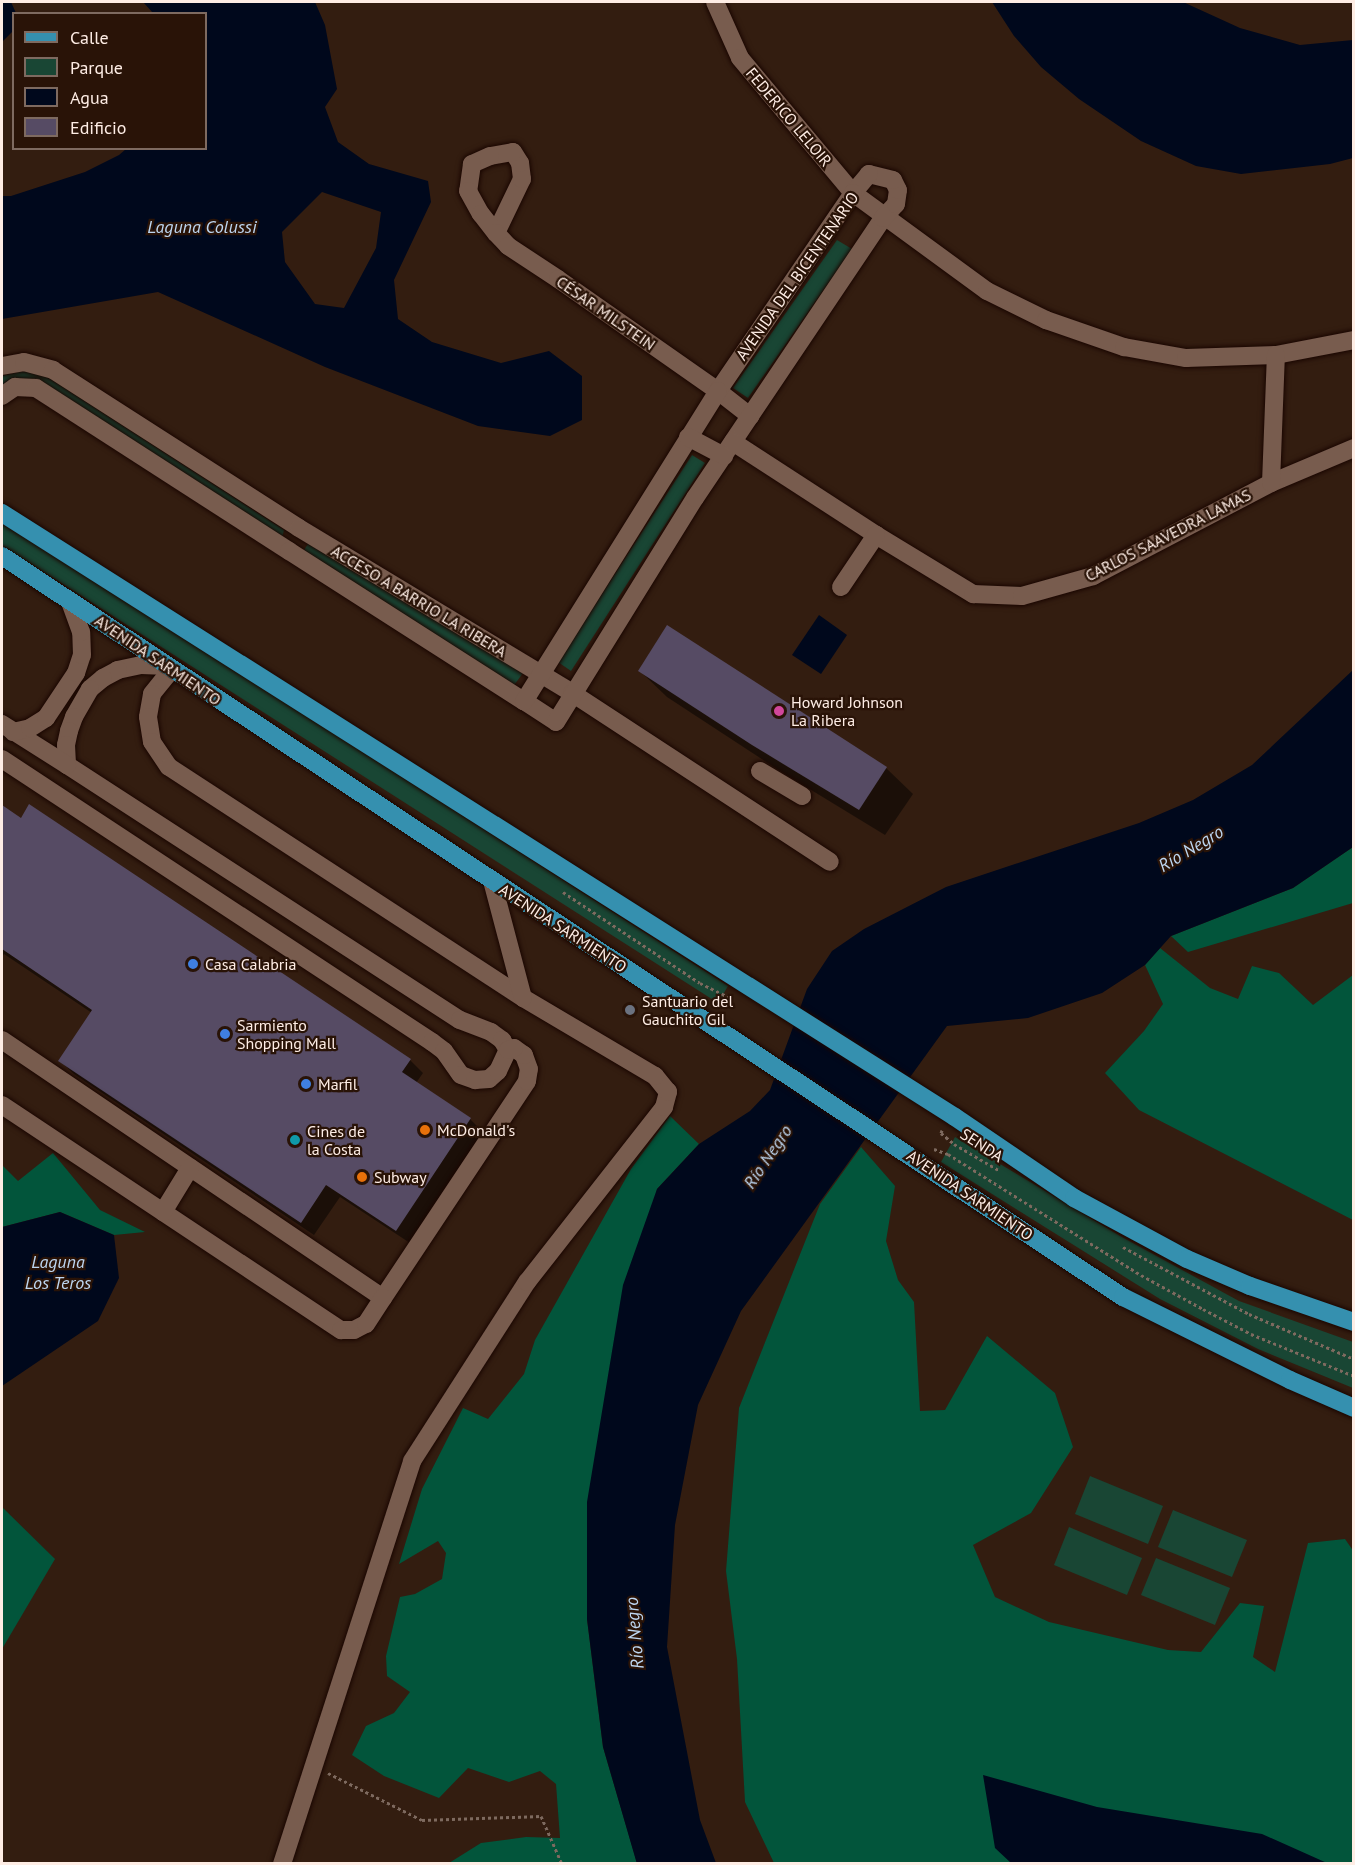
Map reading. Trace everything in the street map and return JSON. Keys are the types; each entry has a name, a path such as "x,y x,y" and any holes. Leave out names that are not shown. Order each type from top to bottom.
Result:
{"main road":[{"path":"2,513 747,986 949,1123 1074,1198 1187,1259 1250,1286 1353,1322"},
{"name":"AVENIDA SARMIENTO","path":"2,556 719,1031 929,1159 1123,1297 1290,1380 1353,1408"}],"street":[{"name":"FEDERICO LELOIR","path":"715,2 740,58 853,193 883,218 987,291 1057,324 1124,347 1186,358 1276,355 1353,340"},
{"name":"AVENIDA DEL BICENTENARIO","path":"869,174 893,180 898,190 896,204 883,218 728,449 572,693 556,722 524,701 718,391 853,193 869,174"},
{"name":"CÉSAR MILSTEIN","path":"496,233 508,246 718,391 750,416"},
{"path":"1271,483 1276,355"},
{"name":"ACCESO A BARRIO LA RIBERA","path":"2,366 24,362 53,370 299,528 572,693 830,862"},
{"path":"2,396 15,387 36,388 524,701"},
{"name":"CARLOS SAAVEDRA LAMAS","path":"688,437 728,449 973,594 1022,596 1093,576 1271,483 1353,448"},
{"path":"289,552 299,528"},
{"path":"841,587 876,535"},
{"path":"7,728 30,728 46,718 76,673 82,655 81,632 70,601"},
{"path":"67,765 66,745 69,731 90,689 103,678 118,670 141,665 170,668 152,694 148,717 152,742 169,767 523,998 655,1076 668,1092 664,1107 527,1282 412,1461 282,1863"},
{"path":"7,728 460,1020 491,1032 502,1040 508,1050"},
{"path":"2,759 432,1041 461,1074 476,1080 489,1079 498,1071 508,1050 514,1048 524,1055 529,1069 527,1081 366,1324 354,1330 341,1330 2,1105"},
{"path":"760,771 802,796"},
{"path":"170,870 191,848"},
{"path":"492,881 523,998"},
{"path":"2,1040 383,1298"},
{"path":"163,1212 190,1168"}],"path":[{"name":"SENDA","path":"949,1123 941,1133 954,1144 1005,1174"},
{"path":"929,1159 932,1148 948,1154 1141,1275 1203,1309 1251,1334 1353,1376"},
{"path":"314,1766 422,1820 541,1816 562,1863"}],"green space":[{"path":"837,240 852,249 748,398 733,388"},
{"path":"26,370 44,375 284,530 282,538 40,383 2,386 2,376"},
{"path":"692,455 705,463 571,671 558,662"},
{"path":"2,521 728,986 718,1003 2,545"},
{"path":"308,544 523,673 512,688 302,553"},
{"path":"1353,847 1353,903 1188,952 1171,936 1293,888"},
{"path":"1160,948 1210,988 1238,999 1252,966 1279,973 1313,1005 1353,975 1353,1220 1139,1110 1105,1073 1144,1031 1163,1004 1145,965"},
{"path":"670,1116 699,1144 657,1189 587,1619 603,1747 637,1863 449,1863 481,1843 526,1837 560,1838 556,1784 540,1771 509,1782 468,1768 439,1798 384,1776 352,1755 366,1726 394,1713 410,1692 387,1676 386,1656 400,1597 415,1594 442,1579 446,1553 438,1541 399,1564 422,1489 463,1408 488,1419 524,1374 535,1340 631,1169"},
{"path":"955,1137 1120,1236 1239,1301 1353,1342 1353,1388 1258,1349 1160,1299 941,1162"},
{"path":"861,1147 895,1186 886,1241 898,1280 914,1302 920,1411 945,1410 987,1336 1055,1393 1073,1447 1031,1513 973,1545 995,1597 1049,1622 1168,1650 1201,1652 1240,1603 1264,1606 1253,1657 1275,1672 1308,1543 1345,1539 1354,1552 1353,1863 774,1863 745,1802 737,1659 726,1571 739,1408 820,1204"},
{"path":"53,1153 100,1210 145,1232 114,1235 60,1212 2,1227 2,1165 18,1181"},
{"path":"1090,1476 1163,1506 1148,1544 1075,1514"},
{"path":"2,1507 55,1559 2,1649"},
{"path":"1173,1510 1247,1540 1232,1577 1158,1547"},
{"path":"1069,1527 1142,1558 1127,1595 1054,1565"},
{"path":"1156,1558 1230,1588 1215,1625 1141,1595"}],"water":[{"path":"2,2 11,2 16,12 12,12 12,32 2,42"},
{"name":"Laguna Colussi","path":"143,2 315,2 325,25 337,89 325,107 338,142 369,164 428,181 431,202 394,280 398,319 432,342 501,363 549,351 582,376 582,420 550,436 478,426 325,367 158,292 2,319 2,196 11,196 85,172 125,150 207,150 207,12 152,12","holes":["322,192 381,212 376,248 344,308 315,304 285,262 282,232"]},
{"path":"992,2 1183,2 1240,28 1300,45 1353,40 1353,158 1330,164 1241,174 1196,166 1141,141 1079,99 1041,67 1014,36"},
{"path":"819,615 847,635 821,674 792,655"},
{"name":"Río Negro","path":"1353,670 1353,847 1293,888 1171,936 1145,965 1102,993 1028,1018 947,1026 741,1311 698,1405 675,1525 667,1647 700,1820 716,1863 637,1864 603,1747 587,1619 587,1502 623,1285 657,1189 699,1144 750,1111 770,1090 807,989 832,951 864,929 946,887 1139,823 1193,800 1252,765"},
{"name":"Laguna Los Teros","path":"60,1212 114,1235 119,1278 98,1321 2,1386 2,1227"},
{"path":"983,1775 1097,1807 1262,1834 1327,1863 1011,1863 995,1848"}],"building":[{"path":"667,625 887,767 859,810 752,745 638,671"},
{"name":"Sarmiento Shopping Mall","path":"29,804 411,1059 402,1072 471,1118 396,1231 326,1185 301,1223 58,1061 92,1010 2,949 2,805 21,818"}],"place":[{"name":"Howard Johnson La Ribera","path":"779,711"},
{"name":"Casa Calabria","path":"193,964"},
{"name":"Santuario del Gauchito Gil","path":"630,1010"},
{"name":"Sarmiento Shopping Mall","path":"225,1034"},
{"name":"Marfil","path":"306,1084"},
{"name":"McDonald's","path":"425,1130"},
{"name":"Cines de la Costa","path":"295,1140"},
{"name":"Subway","path":"362,1177"}]}
